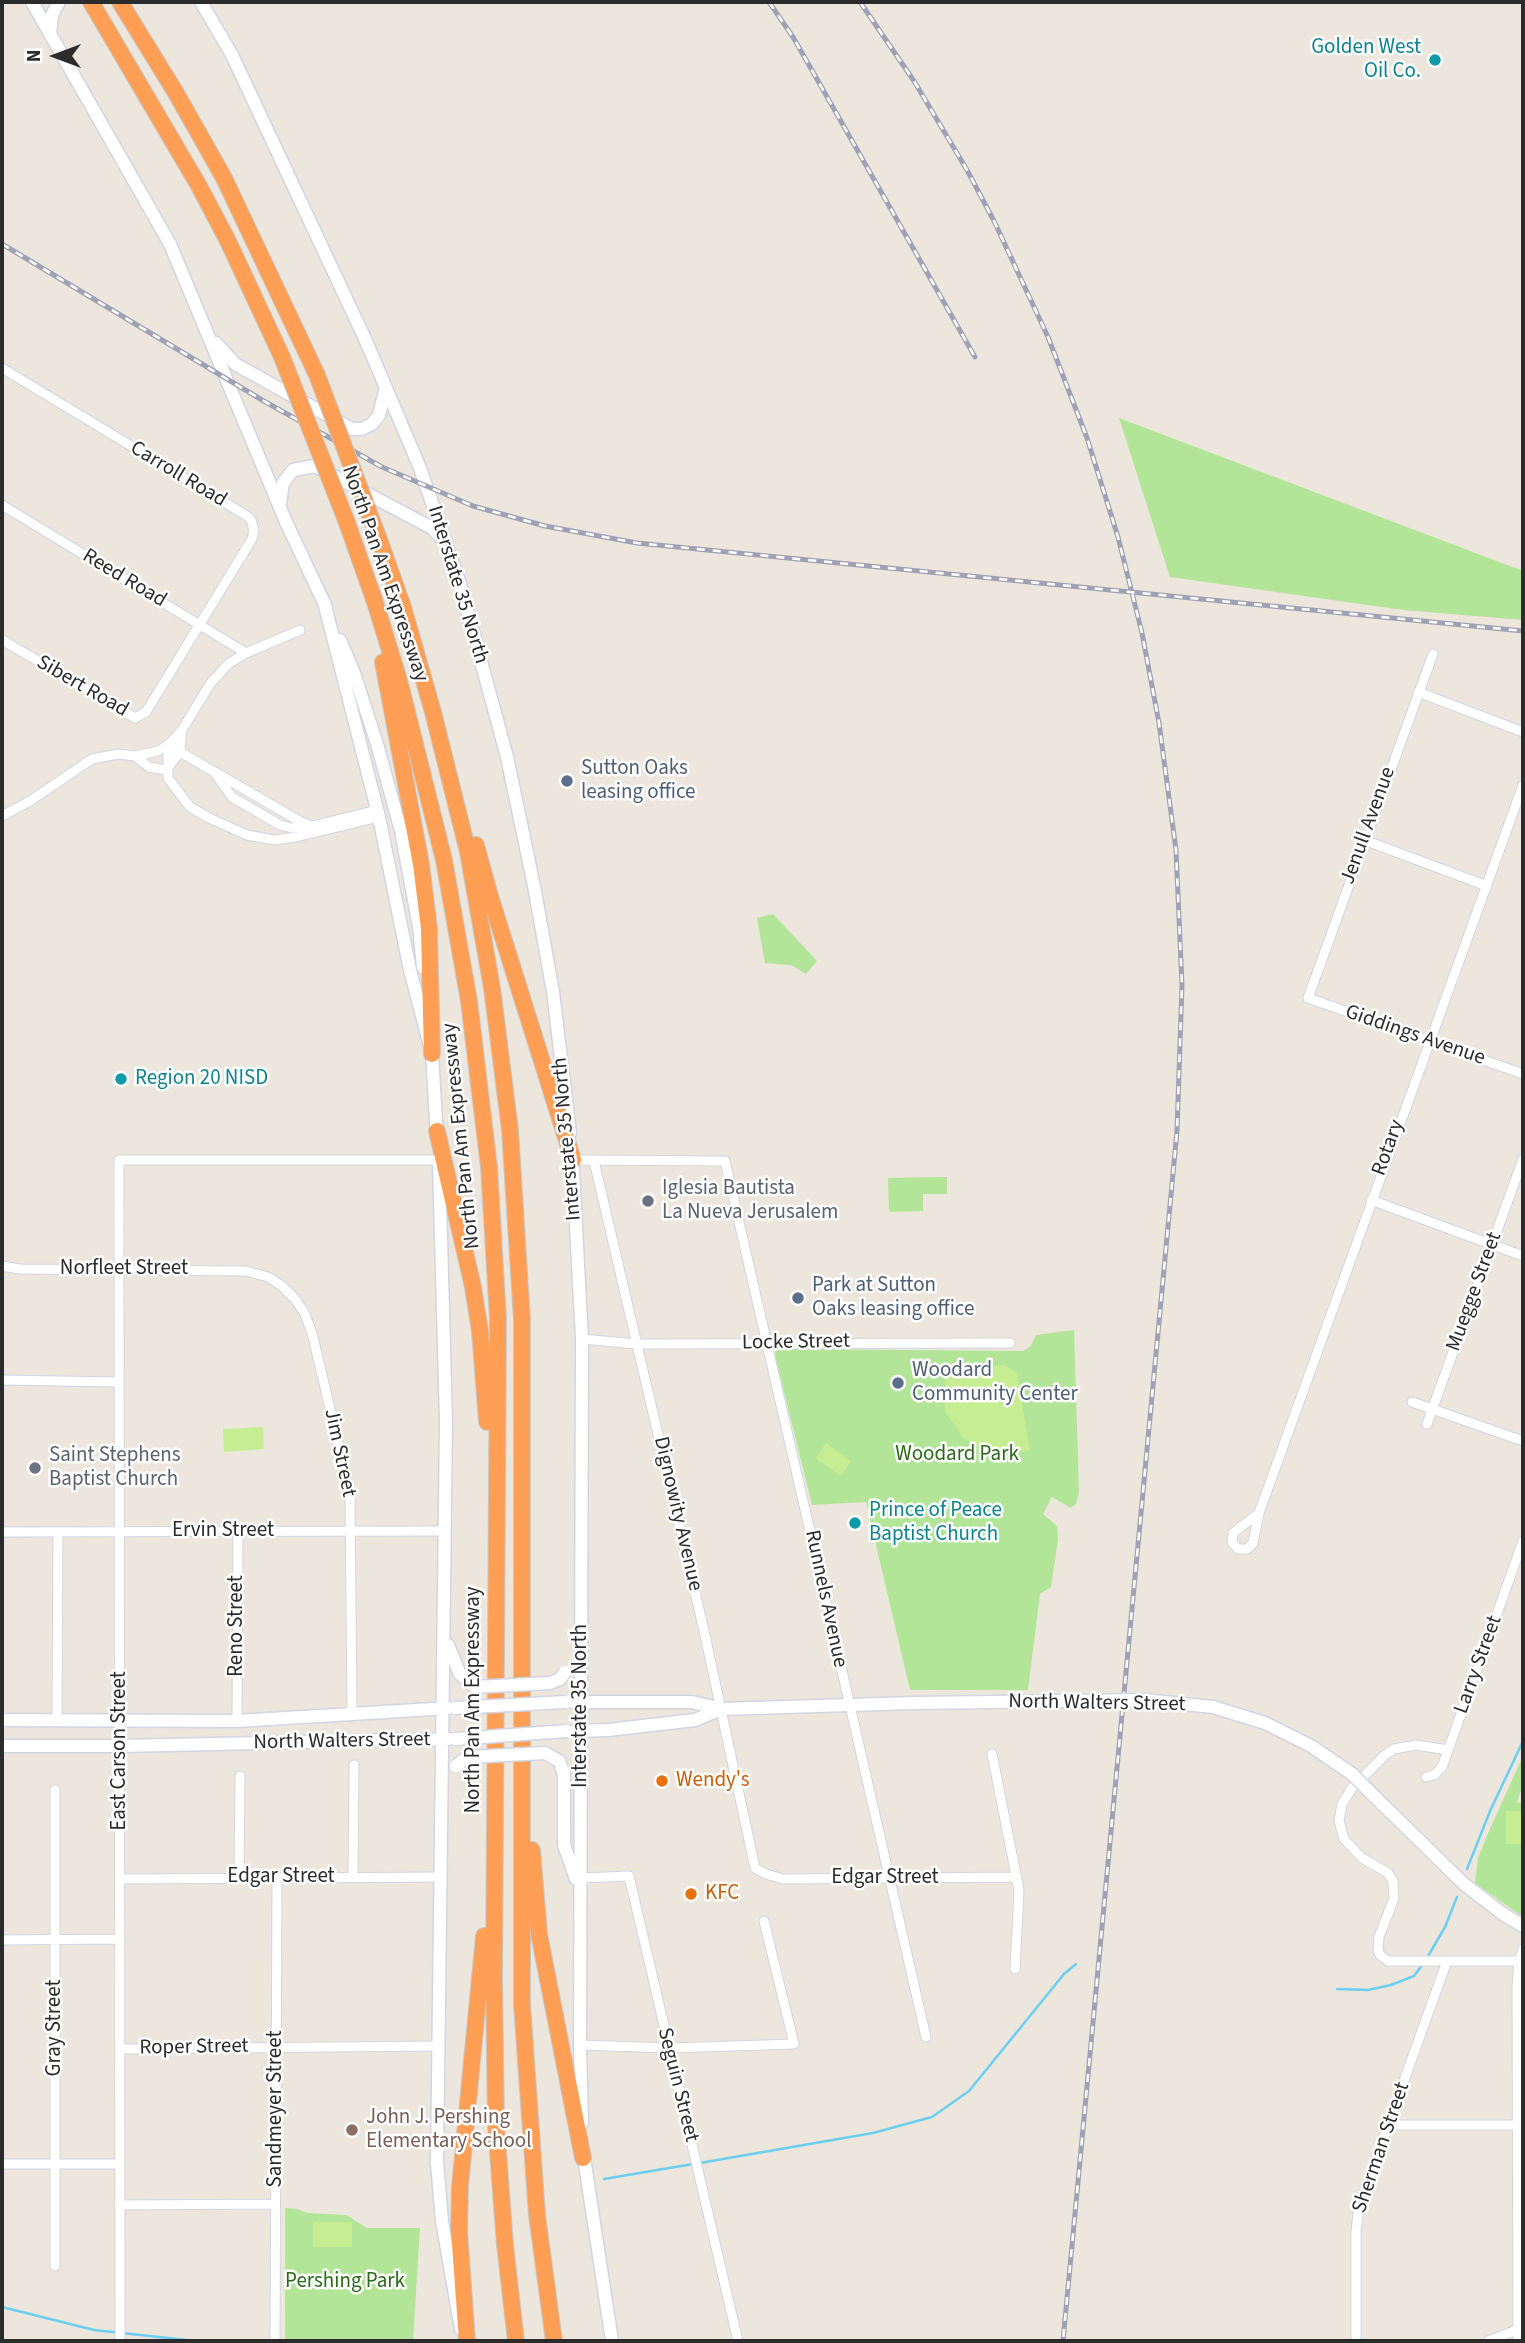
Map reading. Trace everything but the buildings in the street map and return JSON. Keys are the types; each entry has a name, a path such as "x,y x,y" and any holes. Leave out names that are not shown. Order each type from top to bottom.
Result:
{"highway":[{"name":"North Pan Am Expressway","path":"120,2 224,178 317,375 403,607 468,852 492,988 510,1130 520,1249 523,1765 521,1932 525,2069 537,2215 554,2341"},
{"name":"North Pan Am Expressway","path":"92,3 199,186 282,357 357,550 399,680 449,887 469,1001 489,1167 498,1319 495,1550 496,2126 516,2341"},
{"path":"357,550 387,681 421,864 429,928 432,1054"},
{"path":"403,607 425,653 436,686 490,896 573,1160"},
{"path":"437,1130 480,1331 495,1550"},
{"path":"465,2341 459,2230 460,2186 483,1954 496,1762"},
{"path":"523,1765 539,1934 583,2158"}],"main road":[{"path":"32,2 159,223 354,673 401,831 419,927 439,1160 446,1403 445,1634 449,1739 443,1822 437,2046 438,2186 456,2311 465,2341"},
{"path":"50,34 52,15 60,2"},
{"name":"Interstate 35 North","path":"201,2 232,55 366,341 419,468 446,543 460,584 507,757 553,992 573,1160 582,1339 580,2045 583,2158 612,2341"},
{"path":"209,335 235,364 352,429 362,429 372,424 379,415 386,389"},
{"path":"280,506 283,483 293,470 315,466 432,528 446,543"},
{"path":"324,602 378,813 410,970 432,1054"},
{"path":"445,1634 460,1674 475,1687 550,1683 560,1679 580,1642"},
{"name":"North Walters Street","path":"2,1720 237,1721 566,1702 692,1702 722,1709 848,1704 1144,1700 1213,1707 1265,1723 1311,1746 1352,1774 1464,1884 1523,1926"},
{"name":"North Walters Street","path":"2,1746 449,1739 580,1731 695,1720 722,1709"},
{"path":"443,1822 456,1766 467,1757 545,1753 559,1761 564,1774 564,1845 580,1884"}],"street":[{"name":"Carroll Road","path":"2,368 251,520 254,530 252,539 200,625"},
{"name":"Reed Road","path":"2,505 246,653"},
{"name":"Sibert Road","path":"2,640 135,718 146,712 200,625"},
{"path":"2,816 30,801 92,759 118,754 135,756 158,751 168,745 182,730 211,684 228,664 246,653 300,630"},
{"name":"Jenull Avenue","path":"1308,998 1433,654"},
{"path":"1418,692 1523,732"},
{"path":"166,770 180,752 182,730"},
{"path":"168,745 168,778 190,807 247,835 274,840 296,837 378,813"},
{"path":"168,745 215,773 232,797 280,825 292,828 378,813"},
{"path":"135,756 149,766 166,770"},
{"name":"Rotary","path":"1259,1513 1523,785"},
{"path":"1364,840 1487,886"},
{"name":"Giddings Avenue","path":"1308,998 1523,1074"},
{"name":"Muegge Street","path":"1427,1424 1523,1159"},
{"name":"East Carson Street","path":"120,2341 119,1160 439,1160"},
{"path":"573,1160 594,1161"},
{"name":"Runnels Avenue","path":"594,1161 724,1161 926,2037"},
{"name":"Dignowity Avenue","path":"594,1161 722,1709 755,1868"},
{"path":"1371,1200 1523,1256"},
{"name":"Norfleet Street","path":"2,1266 20,1269 246,1270"},
{"name":"Jim Street","path":"246,1270 282,1286 304,1312 312,1334 346,1471 350,1493 351,1531 352,1713"},
{"name":"Locke Street","path":"582,1339 636,1344 1010,1343"},
{"path":"2,1380 118,1382"},
{"path":"1412,1402 1523,1441"},
{"name":"Reno Street","path":"237,1721 238,1531"},
{"name":"Ervin Street","path":"2,1532 445,1531"},
{"path":"57,1720 58,1532"},
{"name":"Larry Street","path":"1426,1777 1434,1775 1442,1767 1523,1541"},
{"path":"1448,1750 1416,1745 1394,1749 1352,1788 1342,1804 1339,1827 1349,1847 1388,1874 1393,1881 1394,1899 1378,1942 1380,1955 1388,1961 1519,1961"},
{"path":"992,1754 1019,1899 1015,1969"},
{"path":"353,1877 354,1765"},
{"path":"239,1877 240,1776"},
{"name":"Gray Street","path":"55,1790 55,2266"},
{"name":"Edgar Street","path":"755,1868 783,1879 1016,1877"},
{"name":"Seguin Street","path":"580,1884 629,1876 738,2341"},
{"name":"Sandmeyer Street","path":"275,2341 277,1877"},
{"name":"Edgar Street","path":"120,1879 442,1877"},
{"path":"580,2045 669,2048 793,2044 764,1921"},
{"path":"2,1940 120,1939"},
{"path":"1518,2341 1519,1961 1523,1949"},
{"name":"Sherman Street","path":"1356,2341 1357,2213 1447,1961"},
{"name":"Roper Street","path":"120,2049 437,2046"},
{"path":"1388,2124 1520,2125"},
{"path":"2,2164 120,2164"},
{"path":"119,2205 275,2204"},
{"path":"1488,2341 1517,2330"}],"green space":[{"path":"1119,418 1523,571 1523,620 1403,610 1170,577"},
{"path":"773,914 817,961 806,974 791,965 765,963 757,918"},
{"path":"947,1177 947,1194 923,1194 923,1211 889,1212 888,1178"},
{"name":"Woodard Park","path":"1074,1330 1079,1492 1076,1504 1071,1508 1052,1497 1043,1514 1057,1526 1058,1540 1051,1587 1040,1594 1028,1690 910,1690 866,1502 812,1505 776,1351 1023,1351 1030,1347 1036,1335"},
{"path":"1004,1365 1017,1373 1030,1450 992,1455 963,1438 945,1411 945,1373"},
{"path":"263,1427 264,1449 224,1452 223,1429"},
{"path":"826,1443 851,1461 841,1476 816,1458"},
{"path":"1523,1756 1523,1785 1517,1802 1523,1803 1523,1917 1475,1883 1478,1858"},
{"path":"1506,1811 1523,1811 1523,1844 1506,1844"},
{"name":"Pershing Park","path":"285,2208 307,2213 346,2215 367,2228 420,2228 413,2341 285,2341"},
{"path":"313,2222 352,2222 352,2247 313,2247"}],"waterway":[{"path":"1467,1869 1490,1811 1523,1741"},
{"path":"1427,1958 1445,1927 1457,1897"},
{"path":"700,2163 873,2133 932,2117 969,2091 1064,1974 1076,1964"},
{"path":"1337,1989 1368,1990 1391,1985 1414,1976 1423,1964"},
{"path":"604,2179 693,2164"},
{"path":"2,2307 94,2330 196,2341"},
{"path":"248,2341 265,2341"}],"railway":[{"path":"769,2 793,37 975,357"},
{"path":"860,2 914,81 994,221 1048,337 1087,438 1118,537 1142,633 1159,723 1176,850 1182,985 1177,1131 1063,2341"},
{"path":"2,244 262,400 382,467 473,506 545,526 637,543 1523,631"}],"place":[{"name":"Golden West Oil Co.","path":"1435,60"},
{"name":"Sutton Oaks leasing office","path":"567,781"},
{"name":"Region 20 NISD","path":"121,1079"},
{"name":"Iglesia Bautista La Nueva Jerusalem","path":"648,1201"},
{"name":"Park at Sutton Oaks leasing office","path":"798,1298"},
{"name":"Woodard Community Center","path":"898,1383"},
{"name":"Saint Stephens Baptist Church","path":"35,1468"},
{"name":"Prince of Peace Baptist Church","path":"855,1523"},
{"name":"Wendy's","path":"662,1781"},
{"name":"KFC","path":"691,1894"},
{"name":"John J. Pershing Elementary School","path":"352,2130"}]}
